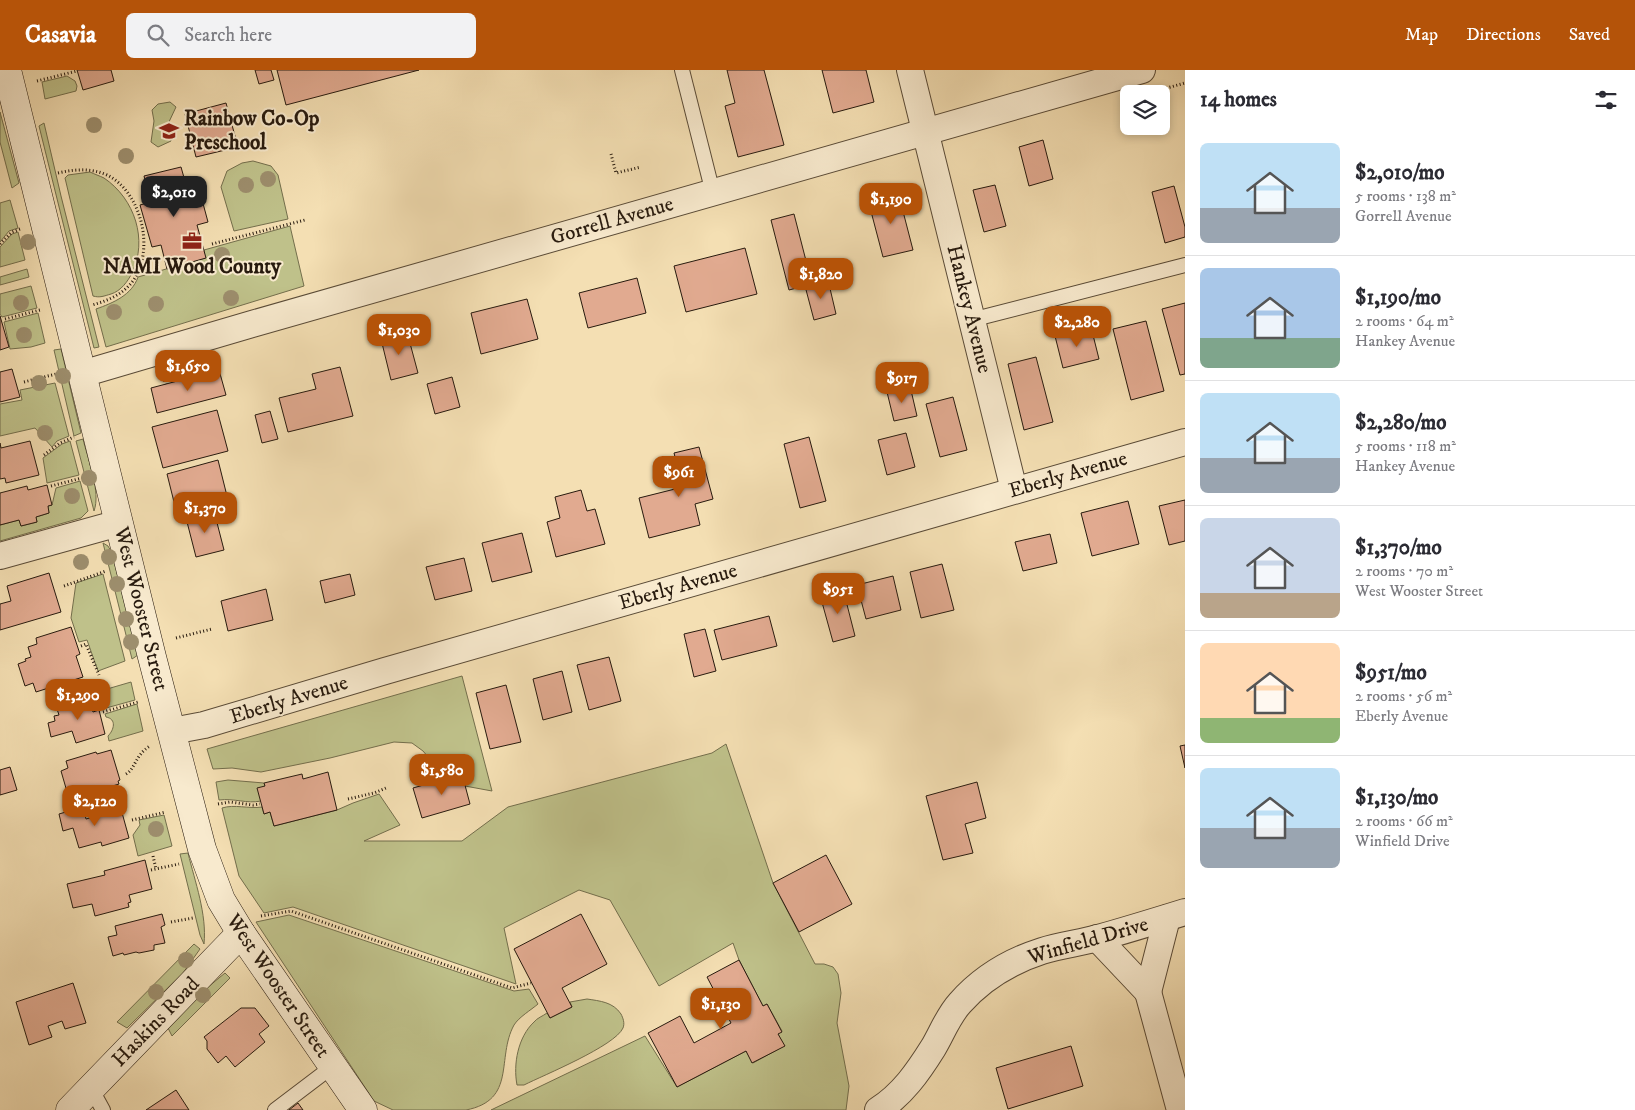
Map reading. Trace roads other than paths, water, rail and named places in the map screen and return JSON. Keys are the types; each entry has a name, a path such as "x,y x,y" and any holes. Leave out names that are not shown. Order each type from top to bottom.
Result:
{"main road":[{"name":"West Wooster Street","path":"7,70 69,374 119,524 202,849 221,900 251,925 333,1066 363,1110"},
{"name":"Haskins Road","path":"70,1110 97,1099 251,925"}],"street":[{"name":"Hankey Avenue","path":"910,70 927,132 971,320 1014,490"},
{"name":"Gorrell Avenue","path":"69,374 252,324 927,132 1148,81"},
{"name":"Eberly Avenue","path":"172,731 204,725 385,671 1185,442"},
{"path":"0,556 119,524"},
{"path":"1148,992 1176,915"},
{"name":"Winfield Drive","path":"878,1110 898,1095 910,1082 932,1049 948,1019 958,1005 982,981 1010,964 1042,951 1097,938 1176,915"},
{"path":"1097,938 1148,992 1180,1110"}],"lane":[{"path":"682,70 713,193"},
{"path":"971,320 1185,265"},
{"path":"275,1110 333,1066"}],"place":[{"name":"Rainbow Co-Op Preschool","path":"169,131"},
{"name":"NAMI Wood County","path":"192,241"}]}
